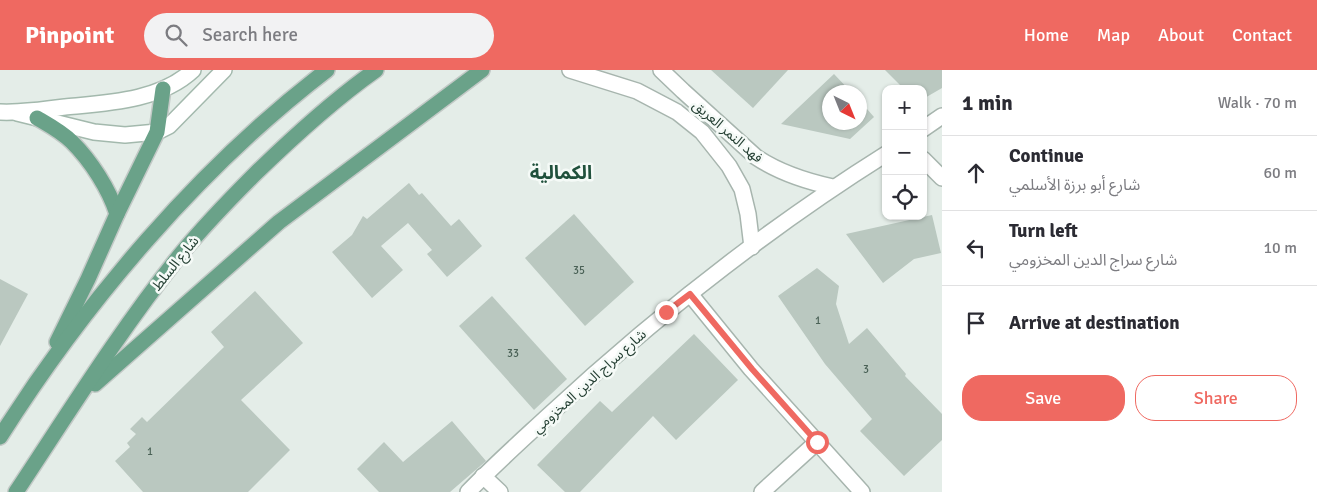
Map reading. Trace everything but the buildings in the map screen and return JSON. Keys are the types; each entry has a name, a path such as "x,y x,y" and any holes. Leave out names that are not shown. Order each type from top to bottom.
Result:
{"main road":[{"name":"شارع السلط","path":"16,492 134,316 181,254 225,205 285,145 345,92 376,70"},
{"path":"78,398 278,222 482,70"},
{"path":"32,387 90,309 192,191 284,105 326,71"},
{"path":"0,437 32,387 88,279 156,132 163,89"},
{"path":"37,118 72,142 88,161 113,201 117,214"}],"street":[{"path":"0,112 17,113 108,102 140,96 163,89 193,70"},
{"path":"17,113 94,132 125,135 156,132 170,126 224,70"},
{"name":"فهد النمر العريق","path":"570,70 637,92 677,112 702,132 730,166 742,189 752,247"},
{"name":"فهد النمر العريق","path":"661,70 756,157 769,166 798,178 833,188"},
{"path":"927,126 942,116"},
{"path":"702,132 715,119"},
{"name":"شارع سراج الدين المخزومي","path":"468,492 616,355 690,294 833,188 882,157"},
{"path":"927,163 942,178"},
{"path":"690,294 752,369 862,492"},
{"path":"762,492 817,442"},
{"path":"484,476 500,492"}],"district":[{"name":"الكمالية","path":"561,172"}],"route":[{"path":"666,312 690,294 752,369 817,442"}]}
